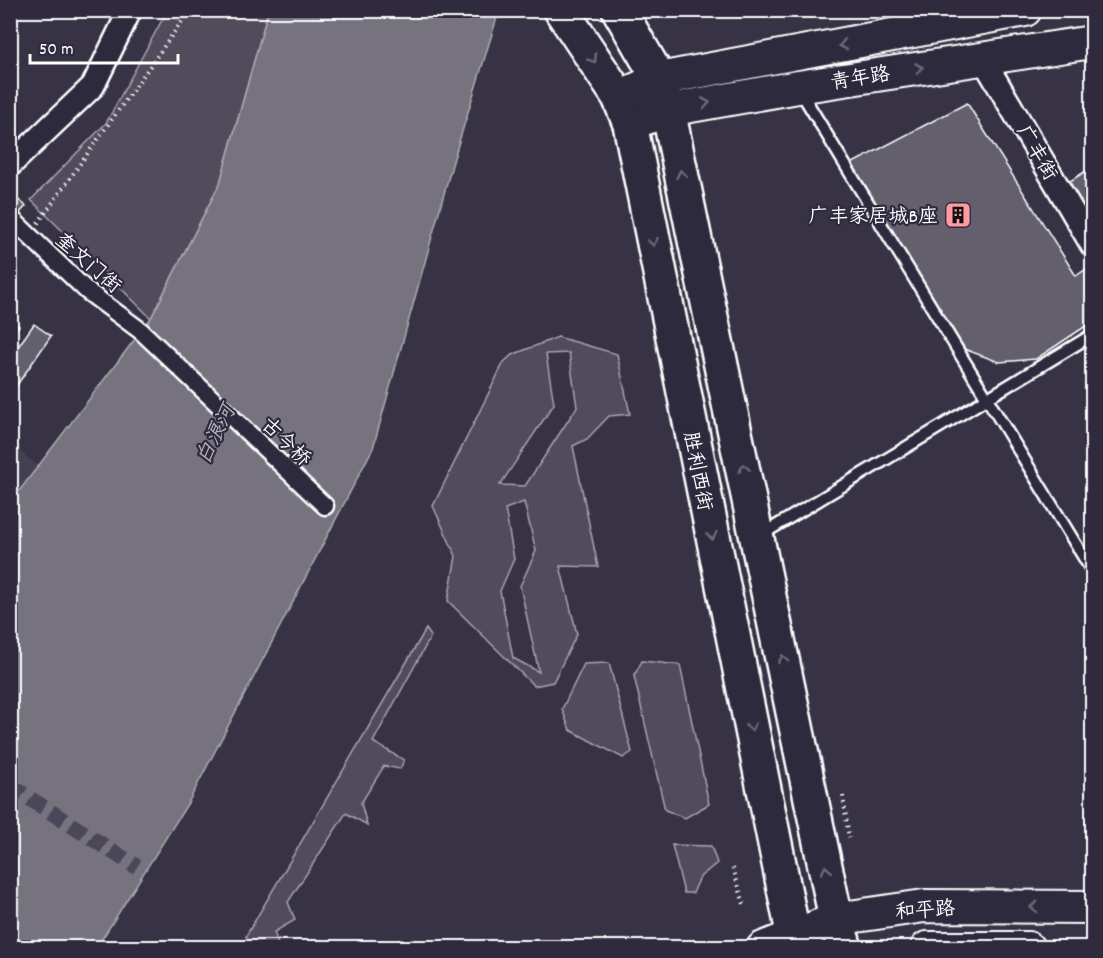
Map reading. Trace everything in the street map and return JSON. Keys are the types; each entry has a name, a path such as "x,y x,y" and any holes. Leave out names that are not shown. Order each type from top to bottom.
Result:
{"main road":[{"name":"胜利西街","path":"561,10 624,111 784,944"},
{"path":"619,10 659,79 668,110 840,933"},
{"name":"青年路","path":"624,111 659,79 1025,10"},
{"name":"青年路","path":"624,111 668,110 798,87 1092,42"},
{"name":"和平路","path":"784,944 840,933 924,906 1092,908"},
{"name":"和平路","path":"927,948 1028,948"}],"street":[{"path":"10,165 93,86 130,10"},
{"name":"广丰街","path":"983,59 1092,245"},
{"name":"奎文门街","path":"14,220 87,291 141,331"},
{"name":"古今桥","path":"141,331 325,506"}],"lane":[{"path":"798,87 1092,571"},
{"path":"758,536 1092,335"}],"path":[{"path":"28,236 190,10"},
{"path":"843,796 849,838"},
{"path":"733,868 744,904"}],"shaded area":[{"path":"167,11 268,11 220,183 151,318 31,200 106,123"},
{"path":"558,337 617,354 630,414 609,416 587,439 573,446 598,567 560,566 577,634 553,682 534,686 448,601 456,556 433,506 504,362 512,355","holes":["569,353 577,407 525,486 500,485 554,404 546,354","524,502 536,551 520,586 539,672 513,658 500,591 514,559 505,509"]},
{"path":"11,444 39,467 11,503"},
{"path":"426,629 431,636 373,742 404,760 400,769 384,766 361,803 367,825 346,813 288,902 295,920 274,932 279,947 248,947 246,936"},
{"path":"642,661 680,665 709,804 685,818 665,810 634,676"},
{"path":"609,663 632,752 623,758 570,730 562,709 584,664"},
{"path":"672,845 711,846 717,863 700,877 693,893 684,893"}],"water":[{"name":"白浪河","path":"268,11 499,11 454,158 373,448 188,803 97,947 11,947 10,503 151,318 220,183"}],"building":[{"name":"广丰家居城B座","path":"967,103 1076,276 1092,265 1092,322 1036,359 999,362 961,348 849,165"},
{"path":"1092,167 1092,224 1067,183"},
{"path":"10,193 26,206 10,224"},
{"path":"10,320 19,326 10,338"},
{"path":"34,324 51,336 10,395 10,358"}],"tunnel":[{"path":"10,786 137,867"}],"place":[{"name":"广丰家居城B座","path":"958,215"}]}
